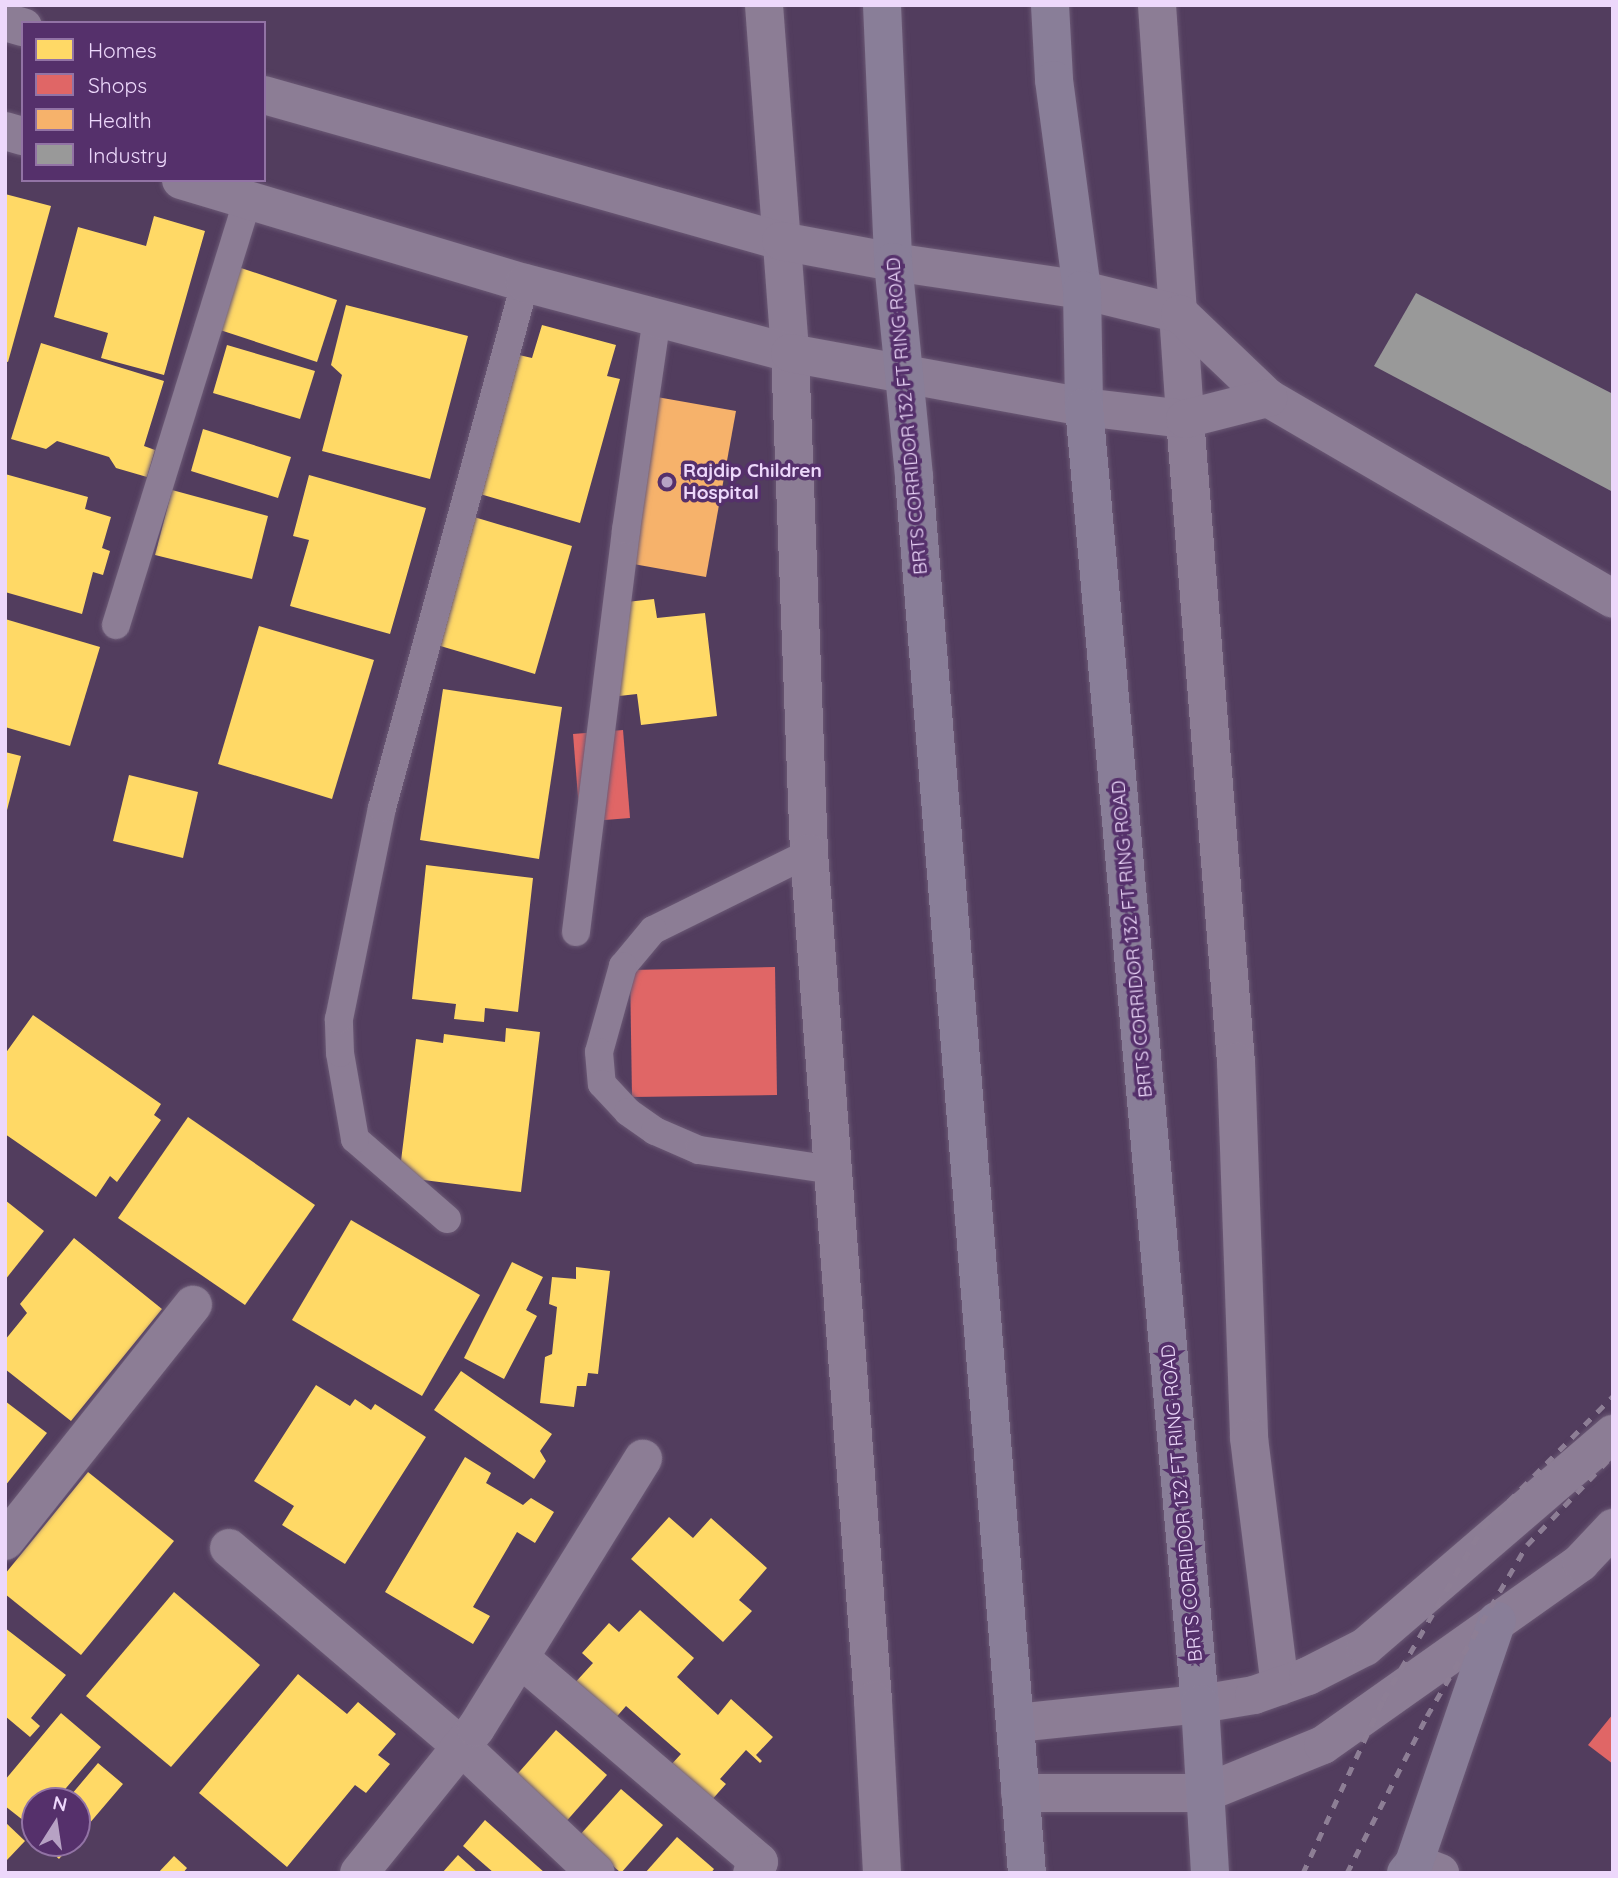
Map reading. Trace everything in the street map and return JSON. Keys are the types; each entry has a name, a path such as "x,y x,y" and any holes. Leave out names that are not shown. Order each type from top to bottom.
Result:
{"main road":[{"name":"BRTS CORRIDOR 132 FT RING ROAD","path":"882,5 892,262 904,373 1027,1873"},
{"name":"BRTS CORRIDOR 132 FT RING ROAD","path":"1050,5 1054,80 1082,290 1084,407 1200,1704 1210,1873"},
{"path":"1420,1870 1497,1621"}],"street":[{"path":"764,5 790,354 808,853 873,1701 882,1873"},
{"path":"1157,5 1185,419 1236,1062 1249,1438 1280,1686"},
{"path":"266,96 781,241 892,262 1082,290 1180,314 1268,398 1613,599"},
{"path":"188,182 525,283 790,354 1084,407 1185,419 1268,398"},
{"path":"5,1541 193,1305"},
{"path":"1016,1723 1200,1704 1254,1695 1280,1686 1364,1647 1613,1434"},
{"path":"373,1868 461,1746 520,1658 643,1459"},
{"path":"1020,1793 1205,1793 1323,1745 1581,1562 1613,1528"},
{"path":"229,1548 461,1746 596,1873"},
{"path":"520,1658 758,1862 752,1873"}],"lane":[{"path":"117,625 248,199"},
{"path":"447,1219 355,1139 340,1054 338,1019 382,808 525,283"},
{"path":"576,932 626,530 657,318"},
{"path":"808,853 653,930 623,965 599,1052 602,1084 628,1112 655,1131 699,1150 833,1170"}],"building: Homes":[{"path":"5,194 51,206 8,362 5,361"},
{"path":"154,216 205,231 164,375 101,358 108,333 54,317 78,227 146,246"},
{"path":"235,266 337,300 317,362 214,328"},
{"path":"346,305 468,336 430,479 322,451 342,375 331,365"},
{"path":"542,325 616,345 607,376 620,379 580,523 480,494 519,355 532,358"},
{"path":"41,343 164,381 144,446 155,450 147,477 116,468 109,457 57,441 46,449 11,439"},
{"path":"227,345 315,371 300,419 213,393"},
{"path":"203,429 291,457 278,498 191,471"},
{"path":"5,474 88,497 85,509 111,517 102,548 110,551 103,575 93,572 82,614 5,592"},
{"path":"309,475 426,508 390,634 290,606 309,540 293,536"},
{"path":"172,490 268,516 252,579 155,555"},
{"path":"474,517 572,546 535,674 437,645"},
{"path":"654,599 657,618 705,613 717,716 641,725 637,694 601,698 608,604"},
{"path":"5,619 100,647 70,746 5,727"},
{"path":"259,626 374,660 332,799 218,764"},
{"path":"443,689 562,707 539,859 420,840"},
{"path":"5,752 21,756 6,814 5,814"},
{"path":"129,775 198,792 183,858 113,841"},
{"path":"426,865 533,878 518,1012 485,1008 484,1022 454,1019 456,1004 412,999"},
{"path":"33,1015 161,1104 154,1115 161,1120 117,1182 110,1176 96,1197 5,1134 5,1054"},
{"path":"506,1028 540,1032 521,1192 399,1177 416,1039 443,1043 444,1034 505,1042"},
{"path":"188,1117 315,1205 245,1305 118,1218"},
{"path":"5,1200 44,1231 5,1280"},
{"path":"351,1220 480,1295 422,1396 292,1320"},
{"path":"74,1238 162,1309 71,1421 5,1369 5,1340 27,1313 20,1304"},
{"path":"512,1262 543,1277 526,1310 537,1316 504,1379 464,1358"},
{"path":"576,1267 610,1271 598,1374 588,1373 586,1386 577,1386 574,1407 540,1403 545,1357 552,1354 557,1307 549,1304 552,1277 576,1279"},
{"path":"461,1371 552,1434 540,1451 546,1461 534,1479 434,1410"},
{"path":"316,1385 350,1406 355,1399 371,1410 375,1404 426,1437 345,1564 282,1525 294,1506 254,1481"},
{"path":"5,1401 47,1433 5,1486"},
{"path":"465,1457 491,1473 486,1483 523,1505 531,1498 554,1512 535,1543 517,1532 473,1607 490,1616 473,1644 385,1592"},
{"path":"88,1472 174,1541 81,1655 5,1594 5,1574"},
{"path":"669,1517 693,1538 711,1518 767,1568 739,1600 752,1611 723,1642 631,1559"},
{"path":"174,1592 260,1665 171,1767 86,1696"},
{"path":"640,1610 694,1658 677,1677 718,1715 731,1699 773,1737 756,1755 762,1761 760,1763 746,1750 720,1779 726,1784 709,1803 669,1767 681,1754 626,1706 613,1721 572,1686 593,1663 582,1653 609,1623 619,1632"},
{"path":"5,1628 66,1675 31,1718 40,1726 30,1737 5,1716"},
{"path":"298,1674 347,1714 358,1702 396,1734 378,1755 390,1764 366,1793 355,1785 287,1867 199,1793"},
{"path":"61,1713 101,1747 67,1787 21,1787 21,1819 5,1806 5,1780"},
{"path":"556,1730 607,1775 564,1824 513,1779"},
{"path":"98,1763 123,1784 91,1822 91,1787 78,1787"},
{"path":"621,1789 663,1825 621,1873 579,1836"},
{"path":"485,1820 545,1873 494,1873 463,1846"},
{"path":"5,1822 21,1837 21,1845 7,1860"},
{"path":"677,1837 714,1869 711,1873 645,1873"},
{"path":"458,1855 478,1873 442,1873"},
{"path":"174,1856 187,1868 183,1873 158,1873"}],"building: Shops":[{"path":"623,730 630,818 580,822 573,734"},
{"path":"775,967 777,1095 632,1097 630,970"},
{"path":"1613,1714 1613,1764 1588,1745"}],"building: Health":[{"path":"640,394 736,411 706,577 611,560"}],"building: Industry":[{"path":"1416,293 1613,394 1613,492 1374,366"}],"railway":[{"path":"1303,1873 1383,1700 1483,1527 1613,1396"},
{"path":"1347,1873 1427,1716 1527,1545 1613,1455"}],"place":[{"name":"Rajdip Children Hospital","path":"667,482"}]}
